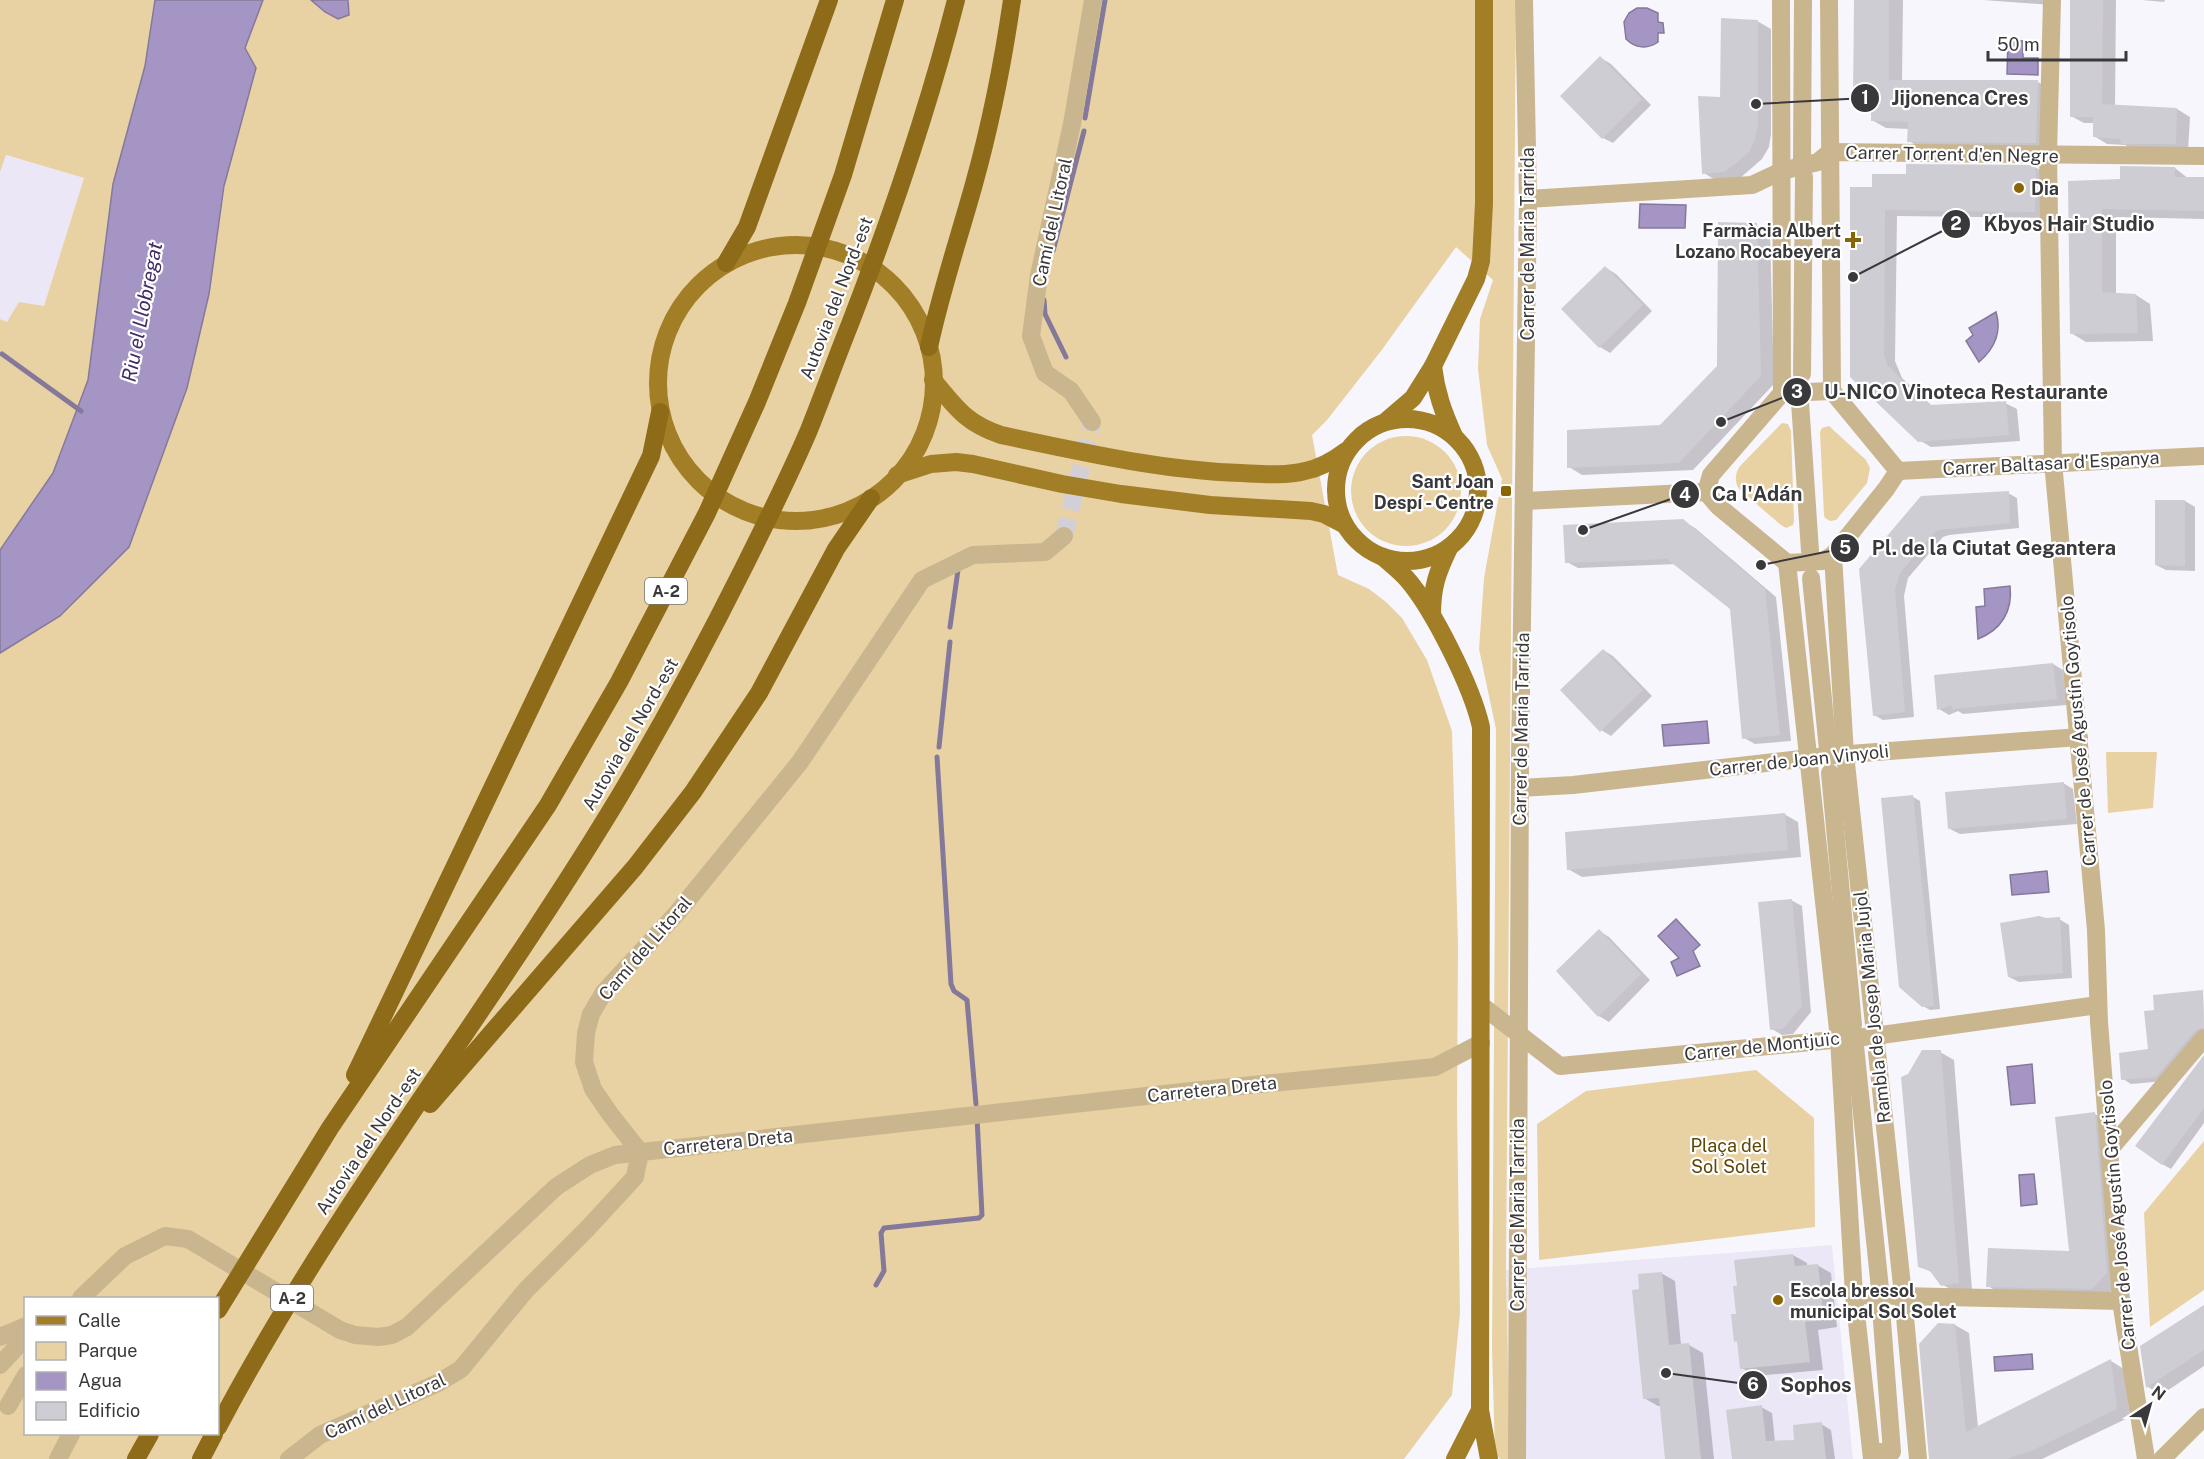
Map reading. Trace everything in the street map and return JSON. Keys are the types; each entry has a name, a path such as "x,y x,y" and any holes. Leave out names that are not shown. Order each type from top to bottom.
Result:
{"highway":[{"path":"726,263 747,227 829,0"},
{"name":"Autovia del Nord-est","path":"219,1308 330,1128 548,805 619,682 707,513 757,402 797,303 843,175 896,0"},
{"name":"Autovia del Nord-est","path":"219,1425 315,1258 507,973 617,801 672,707 768,520 808,430 883,239 940,62 956,0"},
{"path":"929,347 944,284 994,109 1012,0"},
{"path":"330,1128 651,456 660,412"},
{"path":"372,1172 635,867 693,792 759,693 836,549 871,498"},
{"path":"136,1459 149,1435"},
{"path":"201,1459 213,1435"}],"main road":[{"path":"933,381 965,418 986,430 1130,462 1203,471 1286,474 1307,471 1326,464 1348,450 1364,433 1385,422 1413,398 1433,366 1476,279 1481,261 1484,203 1484,0"},
{"path":"780,245 824,247 843,253 874,269 900,293 924,329 929,347 933,381 926,427 919,444 897,475 883,490 871,498 831,517 805,520 774,519 745,511 714,494 687,468 672,443 660,412 658,367 665,338 680,307 711,273 726,263 747,253 780,245"},
{"path":"1433,366 1436,391 1454,437"},
{"path":"1348,450 1339,468 1336,487 1338,507 1345,525 1361,544 1383,557 1396,561 1431,558 1449,548 1460,539 1471,522 1478,496 1474,465 1466,450 1442,428 1422,420 1407,419 1385,422"},
{"path":"897,475 932,464 956,462 1121,494 1210,506 1311,511 1324,514 1345,525"},
{"name":"Carrer de Maria Tarrida","path":"1432,617 1435,578 1449,548"},
{"name":"Carrer de Maria Tarrida","path":"1383,557 1406,577 1432,617 1477,709 1481,727 1480,1410 1489,1459"},
{"path":"1455,1459 1480,1410"}],"street":[{"name":"Camí del Litoral","path":"1092,422 1071,391 1045,373 1031,336 1040,275 1072,124 1093,0"},
{"name":"Carrer de Maria Tarrida","path":"1517,1459 1520,788 1528,199 1524,0"},
{"path":"1706,492 1711,475 1782,393 1781,0"},
{"path":"1802,374 1803,0"},
{"path":"1706,492 1718,506 1786,562 1822,561 1833,555 1898,471 1833,391 1829,0"},
{"name":"Carrer de José Agustín Goytisolo","path":"2052,0 2048,155 2053,462 2096,930 2098,1005 2121,1302 2146,1459"},
{"name":"Carrer Torrent d'en Negre","path":"1528,199 1752,185 1782,171 1818,162 1830,152 2204,156"},
{"path":"1782,393 1833,391"},
{"path":"1800,402 1810,551"},
{"name":"Carrer Baltasar d'Espanya","path":"1898,471 2204,456"},
{"path":"1525,501 1706,492"},
{"name":"Camí del Litoral","path":"289,1459 320,1435 438,1383 461,1369 525,1290 587,1229 635,1177 640,1152 593,1089 584,1062 586,1033 591,1014 604,992 677,913 800,762 922,580 973,555 1045,552 1064,536"},
{"name":"Rambla de Josep Maria Jujol","path":"1833,555 1836,752"},
{"name":"Rambla de Josep Maria Jujol","path":"1786,562 1839,1039 1854,1295 1880,1454 1915,1456 1903,1295 1874,1036 1810,578"},
{"name":"Carrer de Joan Vinyoli","path":"1520,788 1573,785 1808,758 1836,752 2079,737"},
{"name":"Rambla de Josep Maria Jujol","path":"1830,773 1853,1025"},
{"name":"Carrer de Montjuïc","path":"1481,1005 1560,1066 1874,1036 2098,1005"},
{"path":"2110,1149 2204,1038"},
{"name":"Carretera Dreta","path":"83,1297 125,1256 165,1236 188,1239 340,1330 367,1337 378,1337 399,1332 420,1317 556,1187 590,1165 615,1155 1435,1066 1481,1043"},
{"name":"Rambla de Josep Maria Jujol","path":"1856,1046 1859,1097 1880,1289"},
{"path":"1854,1295 2121,1302"},
{"path":"1880,1454 1881,1308"},
{"path":"0,1337 24,1327"},
{"path":"0,1365 24,1339"},
{"path":"8,1406 24,1378"},
{"path":"2162,1459 2204,1417"},
{"path":"58,1459 70,1435"}],"shaded area":[{"path":"5,155 84,178 44,307 7,322 0,319 0,172"},
{"path":"1832,1245 1853,1459 1510,1459 1506,1270"}],"green space":[{"path":"0,0 155,0 145,66 113,184 88,380 53,473 0,550 0,319 7,322 19,302 44,306 84,178 6,155 0,172"},
{"path":"263,0 311,0 325,12 349,15 349,0 1516,0 1506,1270 1510,1459 1500,1459 1495,1454 1492,1349 1496,729 1479,649 1484,578 1502,479 1487,445 1478,369 1480,319 1493,280 1456,247 1381,351 1327,420 1312,435 1338,575 1369,589 1402,618 1427,660 1452,731 1458,944 1457,1106 1460,1313 1452,1395 1404,1459 0,1459 0,653 60,616 129,547 187,388 209,294 245,48"},
{"path":"1782,423 1788,424 1791,431 1794,521 1793,525 1786,528 1739,489 1736,480 1737,471 1741,465"},
{"path":"1829,426 1866,460 1870,468 1867,483 1836,520 1830,521 1824,515 1820,432 1822,428"},
{"path":"1406,436 1427,441 1445,452 1456,470 1461,491 1456,512 1445,530 1427,541 1406,546 1385,541 1367,530 1356,512 1351,491 1356,470 1367,452 1385,441"},
{"path":"2106,752 2157,752 2153,808 2108,813"},
{"name":"Plaça del Sol Solet","path":"1756,1070 1814,1118 1815,1227 1539,1260 1537,1124 1586,1091"},
{"path":"2204,1141 2204,1290 2150,1327 2144,1213"}],"water":[{"name":"Riu el Llobregat","path":"155,0 263,0 245,48 256,68 224,186 209,294 187,388 129,547 60,616 0,653 0,550 53,473 88,380 113,184 145,66"},
{"path":"311,0 348,0 349,15 338,19"},
{"path":"1637,8 1647,8 1658,13 1658,22 1663,23 1664,33 1658,33 1658,42 1654,45 1641,47 1626,39 1624,22 1629,13"},
{"path":"2008,40 2023,41 2023,58 2038,58 2038,75 2007,74"},
{"path":"1640,204 1686,205 1685,228 1639,228"},
{"path":"1996,312 1998,326 1993,346 1979,362 1966,341 1973,335 1969,328"},
{"path":"2010,586 2010,604 2004,618 1993,630 1978,639 1976,607 1985,606 1984,589"},
{"path":"1707,721 1709,743 1664,746 1662,725"},
{"path":"2047,871 2049,892 2012,895 2010,875"},
{"path":"1676,919 1700,945 1693,951 1700,966 1677,976 1671,962 1679,958 1658,936"},
{"path":"2032,1064 2035,1103 2011,1105 2007,1067"},
{"path":"2034,1174 2037,1204 2021,1206 2019,1175"},
{"path":"2032,1354 2033,1369 1995,1371 1994,1357"}],"building":[{"path":"1854,0 1889,0 1889,80 2038,80 2036,143 1907,142 1908,122 1871,121 1871,100 1853,100"},
{"path":"2070,0 2103,0 2102,104 2177,108 2176,144 2121,144 2120,139 2093,137 2093,117 2070,117"},
{"path":"1721,18 1758,20 1758,126 1749,152 1739,161 1724,172 1702,174 1698,96 1720,97"},
{"path":"1600,56 1642,99 1602,139 1560,96"},
{"path":"1906,164 2036,165 2035,212 1885,210 1884,354 1888,366 1930,405 2006,401 2009,435 1918,442 1850,377 1850,187 1872,187 1872,174 1906,174"},
{"path":"2120,166 2175,167 2175,177 2204,177 2204,211 2102,209 2102,292 2136,294 2138,333 2070,334 2068,181 2120,179"},
{"path":"1718,222 1757,223 1761,376 1679,463 1567,468 1567,430 1660,425 1717,366"},
{"path":"1605,266 1643,305 1599,348 1561,309"},
{"path":"2009,491 2010,523 1939,530 1900,573 1895,590 1905,712 1873,716 1859,569 1921,496"},
{"path":"2155,500 2185,500 2185,566 2155,565"},
{"path":"1683,519 1765,589 1780,735 1742,739 1730,609 1667,559 1565,563 1563,525"},
{"path":"1603,649 1643,690 1600,732 1560,690"},
{"path":"2053,663 2057,699 1952,709 1951,705 1937,710 1934,675"},
{"path":"2064,782 2067,819 1948,829 1945,792"},
{"path":"1913,795 1934,1006 1922,1007 1899,987 1881,798"},
{"path":"1785,813 1788,850 1567,870 1565,832"},
{"path":"1792,899 1802,1006 1783,1029 1770,1030 1758,902"},
{"path":"2039,916 2060,917 2063,973 2008,977 2000,923"},
{"path":"1599,929 1641,974 1598,1017 1556,971"},
{"path":"2203,990 2204,1027 2195,1031 2156,1077 2121,1080 2119,1053 2148,1049 2144,1011 2154,1010 2153,995"},
{"path":"1922,1050 1941,1050 1959,1283 1941,1286 1930,1271 1918,1267 1901,1077 1908,1074"},
{"path":"2204,1055 2204,1108 2162,1165 2135,1146"},
{"path":"2095,1112 2107,1273 2092,1289 1986,1287 1988,1248 2069,1251 2055,1117"},
{"name":"Escola bressol municipal Sol Solet","path":"1793,1254 1795,1266 1818,1264 1824,1320 1805,1322 1810,1362 1740,1369 1731,1314 1736,1314 1733,1286 1737,1286 1734,1260"},
{"path":"1662,1272 1669,1345 1689,1343 1701,1459 1665,1459 1659,1398 1643,1399 1632,1290 1639,1289 1638,1274"},
{"path":"2204,1305 2204,1350 2146,1388 2140,1346"},
{"path":"1938,1323 1955,1324 1966,1432 2111,1359 2117,1409 2033,1450 2007,1459 1929,1459 1919,1344"},
{"path":"1762,1405 1766,1441 1794,1440 1793,1425 1822,1422 1826,1459 1732,1459 1726,1410"}],"waterway":[{"path":"1085,118 1105,0"},
{"path":"1053,251 1084,131"},
{"path":"1044,300 1045,314 1066,357"},
{"path":"2,354 81,411"},
{"path":"950,627 958,570"},
{"path":"939,747 950,642"},
{"path":"937,757 951,984 954,991 967,1000 976,1104"},
{"path":"876,1285 884,1271 881,1233 884,1228 979,1218 982,1215 977,1118"}],"tunnel":[{"path":"1064,536 1092,422"}],"place":[{"name":"Jijonenca Cres","path":"1756,104"},
{"name":"Dia","path":"2019,188"},
{"name":"Farmàcia Albert Lozano Rocabeyera","path":"1853,240"},
{"name":"Kbyos Hair Studio","path":"1853,277"},
{"name":"U-NICO Vinoteca Restaurante","path":"1721,422"},
{"name":"Sant Joan Despí - Centre","path":"1506,491"},
{"name":"Ca l'Adán","path":"1583,530"},
{"name":"Pl. de la Ciutat Gegantera","path":"1761,565"},
{"name":"Escola bressol municipal Sol Solet","path":"1778,1300"},
{"name":"Sophos","path":"1666,1373"}]}
